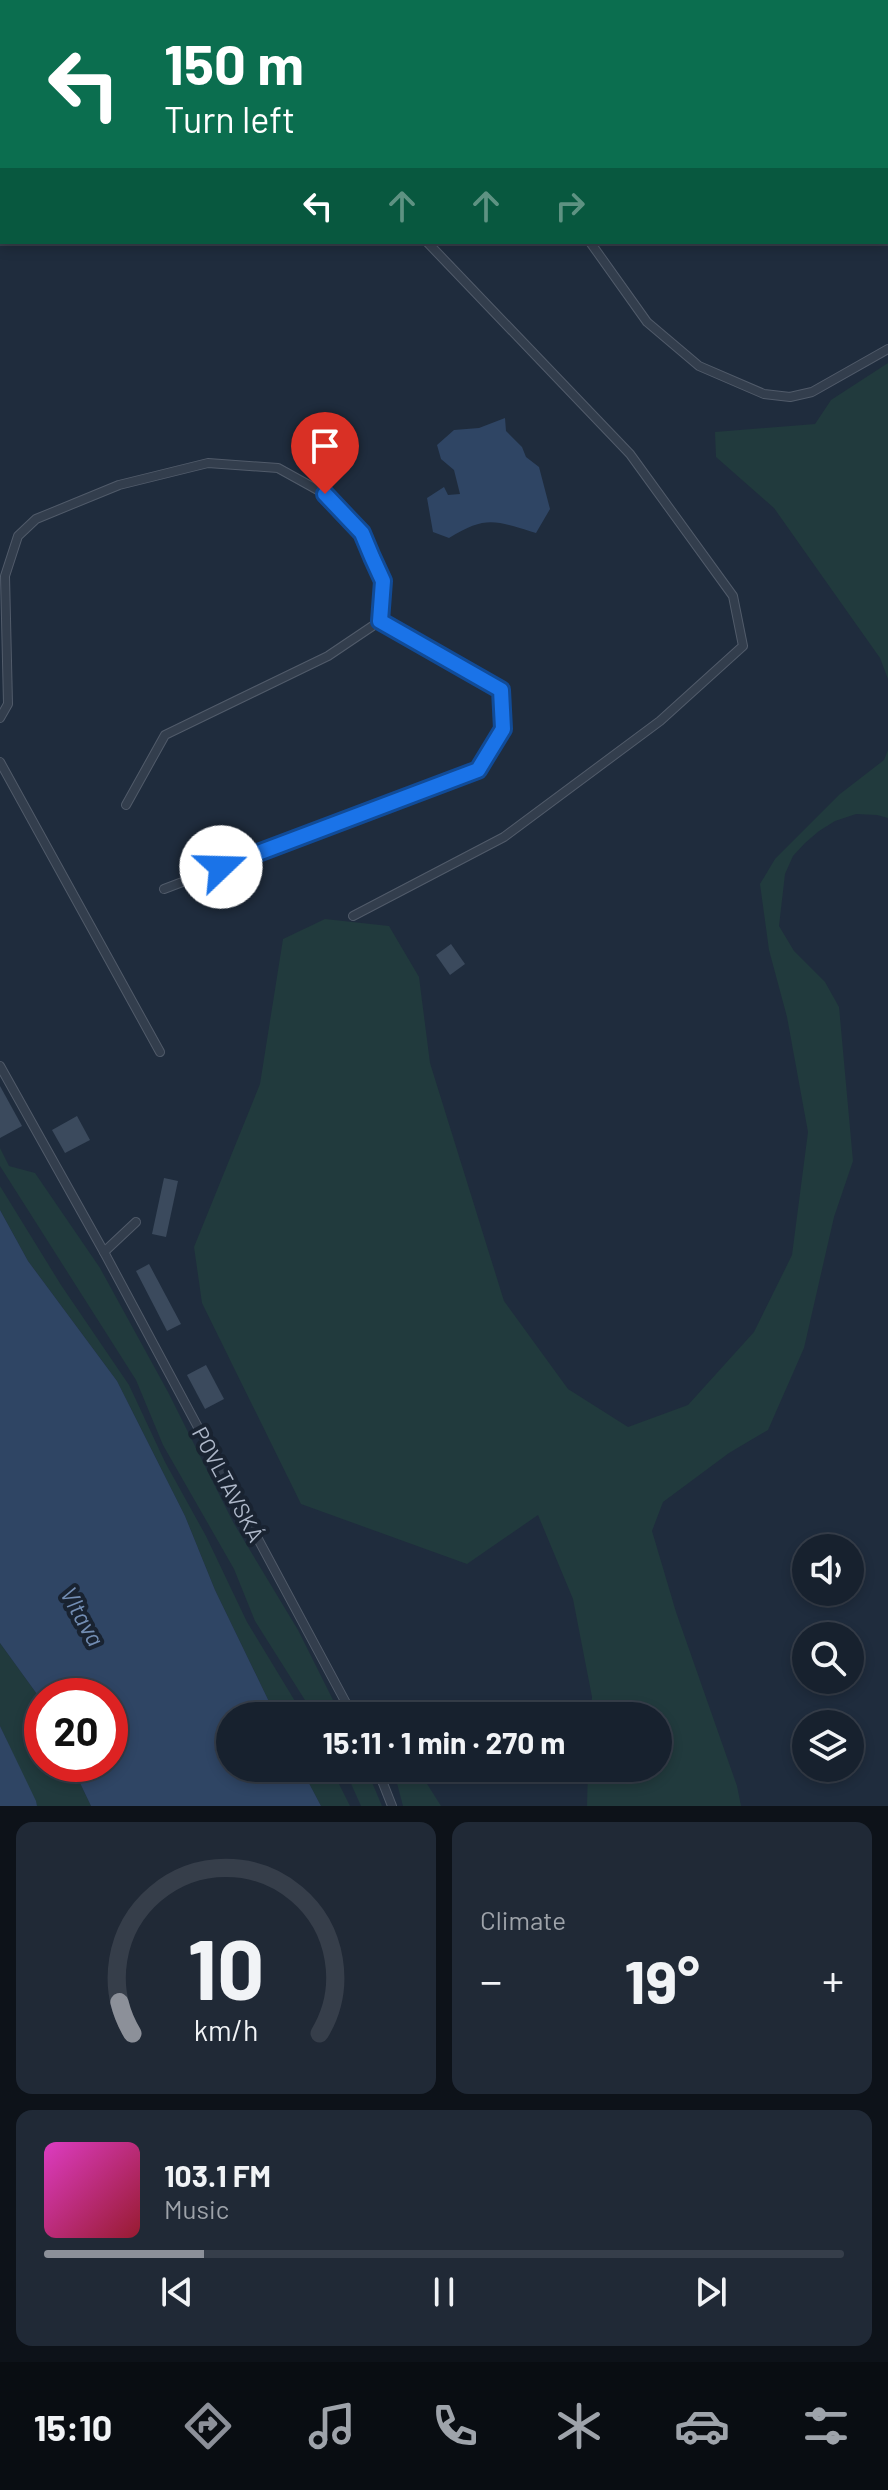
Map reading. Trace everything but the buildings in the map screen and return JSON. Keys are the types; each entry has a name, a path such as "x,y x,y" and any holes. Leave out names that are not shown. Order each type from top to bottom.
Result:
{"lane":[{"path":"353,916 504,837 660,721 743,646 733,596 630,454 429,244"},
{"path":"591,244 647,322 699,366 764,394 790,397 812,392 888,349"},
{"path":"0,718 8,704 5,576 18,536 36,519 119,485 208,463 278,468 325,494 362,533 383,581 380,621"},
{"path":"126,805 165,735 328,656 380,621"},
{"path":"164,889 478,770 503,729 501,690 380,621"},
{"path":"0,762 160,1052"},
{"name":"POVLTAVSKÁ","path":"0,1066 104,1252 345,1702"},
{"path":"104,1252 136,1222"},
{"path":"383,1782 392,1806"}],"green space":[{"path":"888,363 888,679 880,658 774,508 716,457 715,432 815,424 831,400"},
{"path":"888,750 888,818 856,814 835,821 805,843 793,856 785,874 779,926 794,951 825,982 839,1007 853,1161 834,1217 804,1348 768,1430 729,1453 663,1502 652,1531 741,1806 587,1806 588,1782 672,1782 672,1702 592,1702 573,1599 538,1515 467,1564 301,1504 202,1303 194,1247 260,1084 283,939 325,919 389,926 419,977 430,1063 504,1301 568,1389 628,1427 688,1405 754,1332 792,1255 808,1132 787,1017 769,950 760,884 775,859 840,794 884,760"},
{"path":"0,1148 9,1166 35,1173 100,1268 168,1392 233,1522 298,1630 334,1702 306,1702 255,1621 234,1569 163,1445 136,1380 0,1166"},
{"path":"0,1186 61,1285 129,1385 247,1622 296,1702 269,1702 215,1590 185,1516 117,1381 28,1261 0,1210"},
{"path":"0,1643 25,1678 24,1778 0,1726"},
{"path":"26,1782 80,1782 91,1806 37,1806"},
{"path":"308,1782 338,1782 350,1806 321,1806"},
{"path":"350,1782 372,1782 382,1806 361,1806"},
{"path":"397,1782 426,1782 441,1806 403,1806"}],"water":[{"path":"505,418 506,431 522,447 526,457 539,467 550,509 536,533 491,522 473,526 449,538 433,532 427,498 444,487 448,495 460,494 454,470 441,459 437,445 454,430 479,428"},
{"name":"Vltava","path":"0,1210 28,1261 117,1381 185,1516 215,1590 269,1702 216,1702 216,1782 308,1782 321,1806 91,1806 80,1782 128,1782 128,1678 25,1678 0,1643"},
{"path":"0,1726 37,1806 0,1806"}],"route":[{"path":"221,867 478,770 503,729 501,690 380,621 383,581 362,533 325,494"}]}
